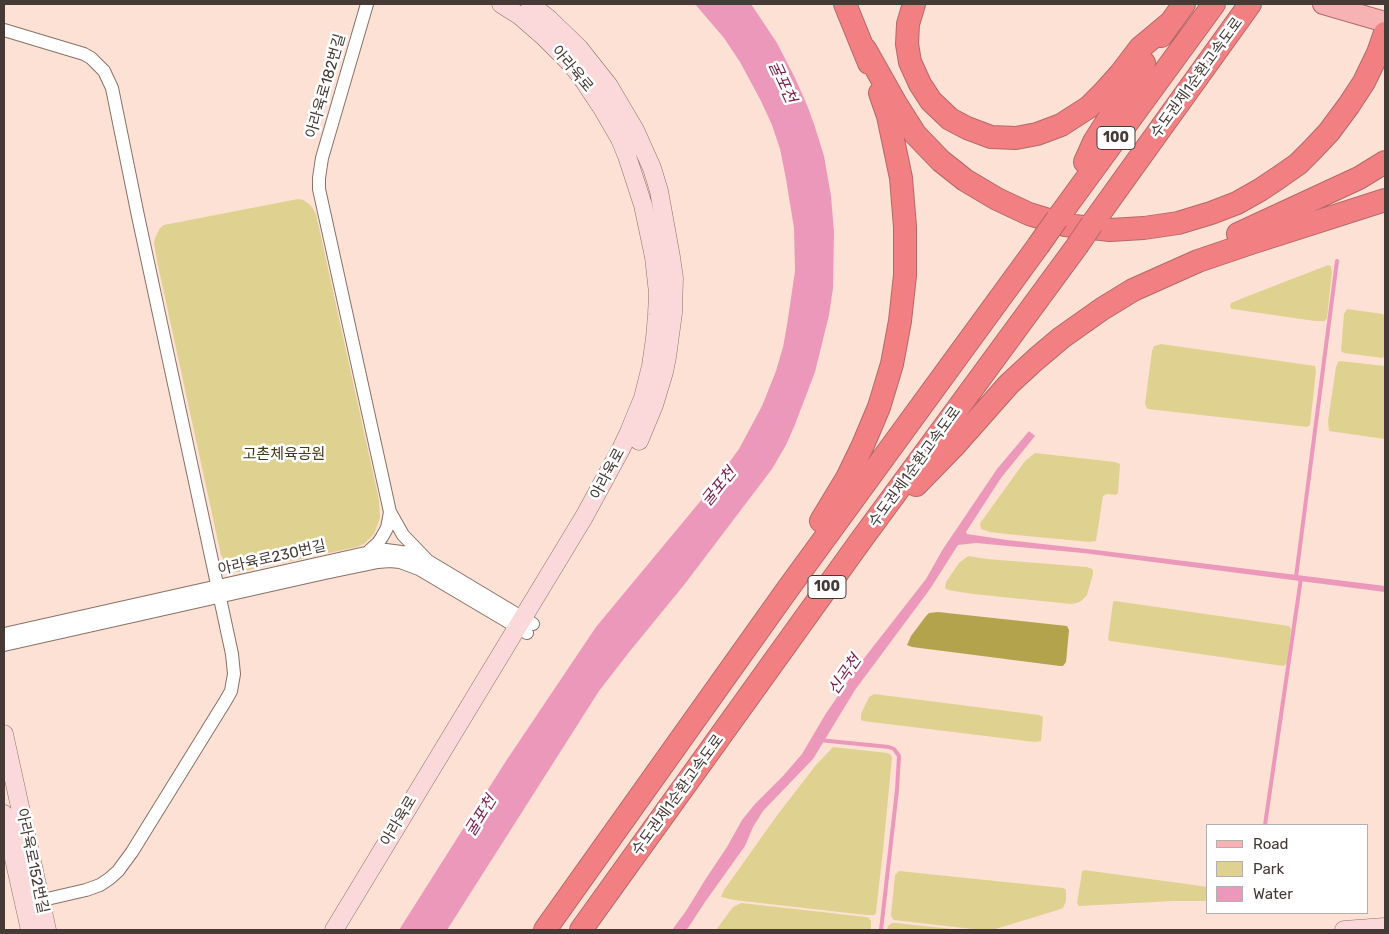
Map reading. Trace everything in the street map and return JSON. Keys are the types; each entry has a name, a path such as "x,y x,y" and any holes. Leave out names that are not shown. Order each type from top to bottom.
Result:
{"highway":[{"path":"787,590 816,529 847,478 882,398 892,364 900,322 905,275 905,227 900,178 888,116 865,49 845,4"},
{"path":"914,4 908,24 907,44 910,62 920,84 931,101 950,119 967,128 991,137 1016,138 1037,134 1061,125 1089,107 1170,23 1184,4"},
{"name":"수도권제1순환고속도로","path":"545,930 787,590 1214,4"},
{"name":"수도권제1순환고속도로","path":"581,930 1250,4"},
{"path":"865,49 915,134 941,161 965,180 997,199 1030,214 1065,225 1110,230 1178,223 1211,213 1237,203 1298,164 1329,132 1349,105 1364,82 1385,33"},
{"path":"1057,219 1094,142 1146,49"},
{"path":"860,543 956,445 1009,384 1062,338 1102,309 1192,257 1359,178 1385,162"},
{"path":"1133,290 1198,262 1250,243 1385,200"}],"main road":[{"path":"1322,4 1385,22"}],"street":[{"name":"아라육로182번길","path":"367,4 322,158 319,178 324,212 390,512"},
{"name":"아라육로","path":"346,930 526,625 621,449 636,416 651,366 658,294 654,257 643,205 627,156 611,122 582,78 560,52 520,16 501,4"},
{"name":"아라육로","path":"334,930 526,625 606,503 629,460 654,405 667,357 673,313 674,288 670,247 659,191 652,168 635,130 609,86 563,32 530,4"},
{"path":"4,30 84,54 98,64 109,79 232,654 234,674 231,691 226,700 137,844 118,871 100,885 32,903"},
{"path":"367,553 382,537 387,528 390,512"},
{"path":"390,512 403,535 428,561"},
{"name":"아라육로230번길","path":"4,645 367,553 386,550 409,553 428,561 526,625"},
{"name":"아라육로230번길","path":"4,634 218,592 390,561 400,562 419,569 526,625"},
{"name":"아라육로152번길","path":"4,734 32,903 30,930"},
{"name":"아라육로152번길","path":"4,814 32,903 47,930"},
{"path":"1344,930 1385,928"}],"green space":[{"name":"고촌체육공원","path":"298,199 308,203 316,214 379,500 380,518 374,534 364,544 357,547 239,572 227,567 221,555 154,243 160,228 164,225"},
{"path":"1328,265 1331,266 1332,272 1327,318 1325,321 1232,309 1230,307 1231,303"},
{"path":"1347,309 1383,314 1385,319 1383,358 1341,351 1344,314"},
{"path":"1161,344 1315,366 1310,425 1307,427 1148,409 1145,404 1152,351 1154,346"},
{"path":"1340,361 1385,366 1385,439 1329,431 1328,421 1336,367"},
{"path":"1035,453 1120,464 1118,493 1116,495 1107,494 1103,496 1096,541 1006,534 981,529 981,522 1025,461"},
{"path":"968,556 1087,567 1092,569 1093,574 1087,595 1081,601 1071,604 948,590 945,588 946,582 959,563"},
{"path":"1113,602 1289,626 1291,629 1287,663 1284,666 1110,641 1108,639"},
{"path":"874,694 1039,715 1043,717 1041,741 1035,742 863,721 861,720 861,714 869,697"},
{"path":"833,747 888,753 892,758 875,915 721,897 778,814 816,765"},
{"path":"1084,870 1206,887 1206,901 1079,906 1077,903 1082,872"},
{"path":"899,871 1063,888 1066,890 1066,901 1063,908 1058,910 992,930 894,920 891,915 895,875"},
{"path":"741,903 866,917 871,921 871,930 716,930 733,907"},
{"path":"892,923 962,930 887,930 888,926"}],"shaded area":[{"path":"938,612 1067,626 1069,630 1066,662 1063,666 1060,666 907,645 911,636 926,616 929,613"}],"water":[{"name":"굴포천","path":"695,4 751,4 777,43 795,78 814,124 824,156 831,196 834,232 833,288 829,315 815,372 794,427 772,469 684,585 599,691 447,930 399,930 506,761 596,627 703,498 739,449 762,406 776,371 783,347 795,271 794,228 780,149 761,101 740,62 724,38"},
{"path":"1029,431 1035,436 1001,478 966,532 967,534 1385,586 1385,592 1083,553 976,543 958,545 930,589 855,690 813,759 763,811 753,827 745,846 688,928 686,930 672,930 727,847 742,820 802,754 825,715 858,666 926,579 943,549 997,469"}],"waterway":[{"path":"1296,577 1337,261"},
{"path":"1265,824 1301,578"},
{"path":"819,740 889,747 894,749 899,756 897,790 881,930"}],"water label":[{"name":"신곡천","path":"845,675"}]}
